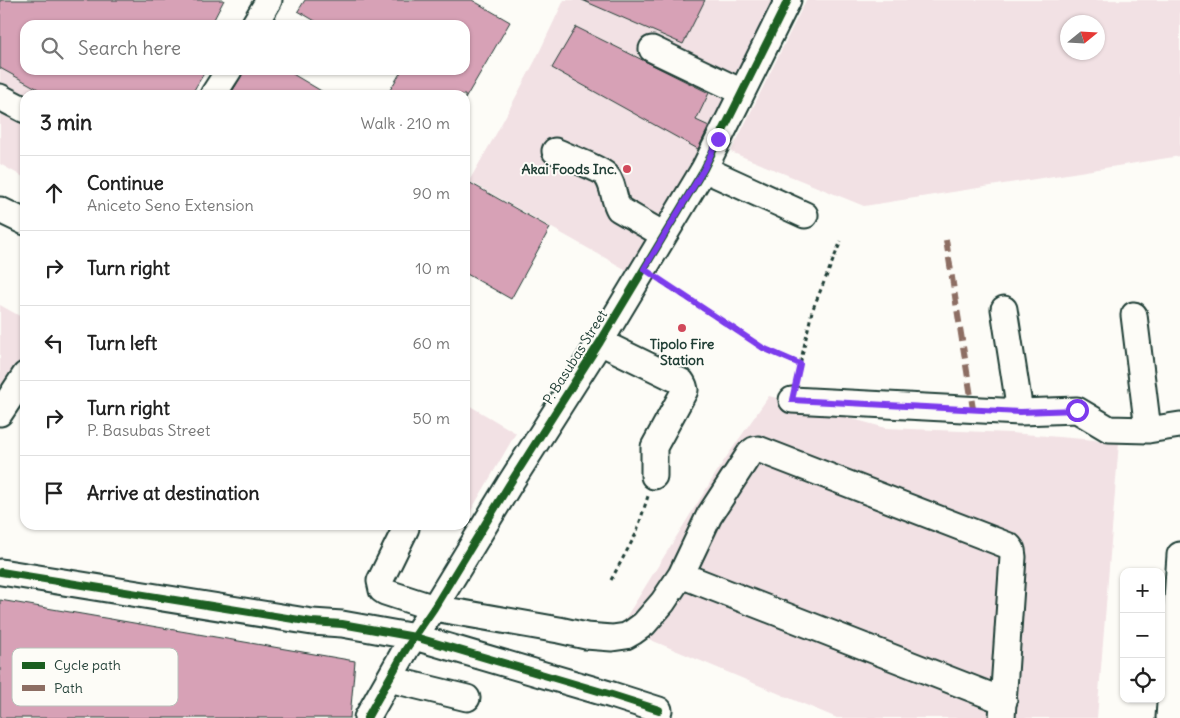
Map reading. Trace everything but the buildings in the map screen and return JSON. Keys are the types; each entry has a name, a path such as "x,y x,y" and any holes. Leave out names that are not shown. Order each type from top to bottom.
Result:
{"street":[{"path":"257,20 269,0"},
{"name":"P. Basubas Street","path":"367,718 414,637 600,342 704,169 788,0"},
{"path":"652,49 742,92"},
{"path":"216,90 226,75"},
{"path":"0,97 20,107"},
{"path":"555,151 605,173 619,209 664,235"},
{"path":"704,169 805,215"},
{"path":"0,210 20,220"},
{"path":"1004,309 1020,412"},
{"path":"1134,316 1148,430"},
{"path":"600,342 682,382 684,386 685,390 654,446 654,476"},
{"path":"3,401 20,381"},
{"path":"792,400 1020,412 1077,410 1108,429 1148,430 1180,426"},
{"path":"405,530 380,581 382,590 385,592 434,608 586,636 618,638 633,632 644,624 663,602 682,575 710,516 750,453 758,449 1009,546 1013,557 1003,709 682,575"},
{"path":"1169,718 1180,555"},
{"path":"1,572 312,622 342,624 414,637 659,710"},
{"path":"389,679 467,698"}],"path":[{"path":"792,400 812,311 841,240"},
{"path":"644,269 763,348 800,364"},
{"path":"611,580 636,534 654,476"}],"shaded area":[{"path":"564,0 774,0 697,153 630,272 470,182 535,61"},
{"path":"806,0 1180,0 1180,156 864,206 731,152"},
{"path":"0,68 40,90 20,90 20,175 0,164"},
{"path":"0,305 20,316 20,363 0,396"},
{"path":"769,396 886,428 1011,433 1119,442 1097,718 837,718 620,627 723,462"},
{"path":"470,406 516,433 470,512"}],"marked path":[{"path":"946,240 973,409"}],"cycle path":[{"path":"367,718 406,649 434,608 600,342 704,169 788,0"},
{"path":"1,572 312,622 342,624 415,637 659,710"}],"place":[{"name":"Akai Foods Inc.","path":"627,169"},
{"name":"Tipolo Fire Station","path":"682,328"}],"route":[{"path":"718,139 704,169 644,269 763,348 800,364 792,400 1020,412 1077,410"}]}
